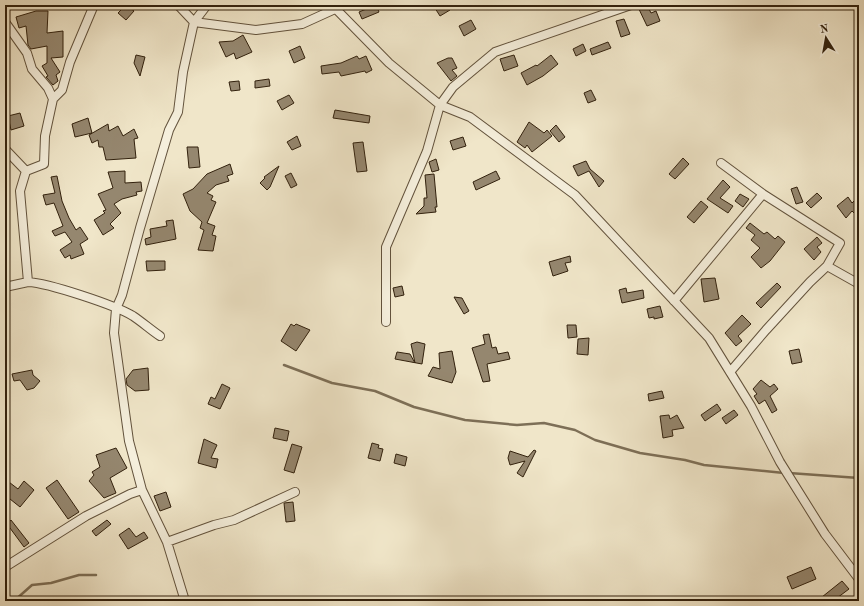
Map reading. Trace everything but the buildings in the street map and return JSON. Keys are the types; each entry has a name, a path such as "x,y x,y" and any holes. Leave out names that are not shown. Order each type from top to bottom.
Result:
{"street":[{"path":"26,171 44,164 45,136 54,99 62,90 70,62 94,5"},
{"path":"178,5 194,22 256,30 302,24 333,7 389,63 440,105 470,117 575,195 709,338 751,406 780,462 825,534 859,579"},
{"path":"185,601 167,542 142,490 128,434 114,333 116,309 122,295 169,130 178,112 183,72 194,22 207,5"},
{"path":"386,322 386,247 427,151 440,105 453,87 495,52 631,5"},
{"path":"5,22 23,48 32,69 48,88 54,99"},
{"path":"5,149 26,171"},
{"path":"721,163 763,194 840,243 827,266 810,282 766,330 730,372"},
{"path":"26,171 20,191 28,282"},
{"path":"674,301 763,194"},
{"path":"827,266 859,284"},
{"path":"5,287 28,282 39,282 133,316 160,336"},
{"path":"5,567 86,516 130,494 142,490"},
{"path":"167,542 234,520 295,492"}],"waterway":[{"path":"284,365 332,383 375,391 414,407 465,420 517,425 544,423 575,430 595,440 640,453 685,460 704,465 784,473"},
{"path":"789,473 859,478"},
{"path":"14,601 32,585 51,583 79,575 96,575"}]}
